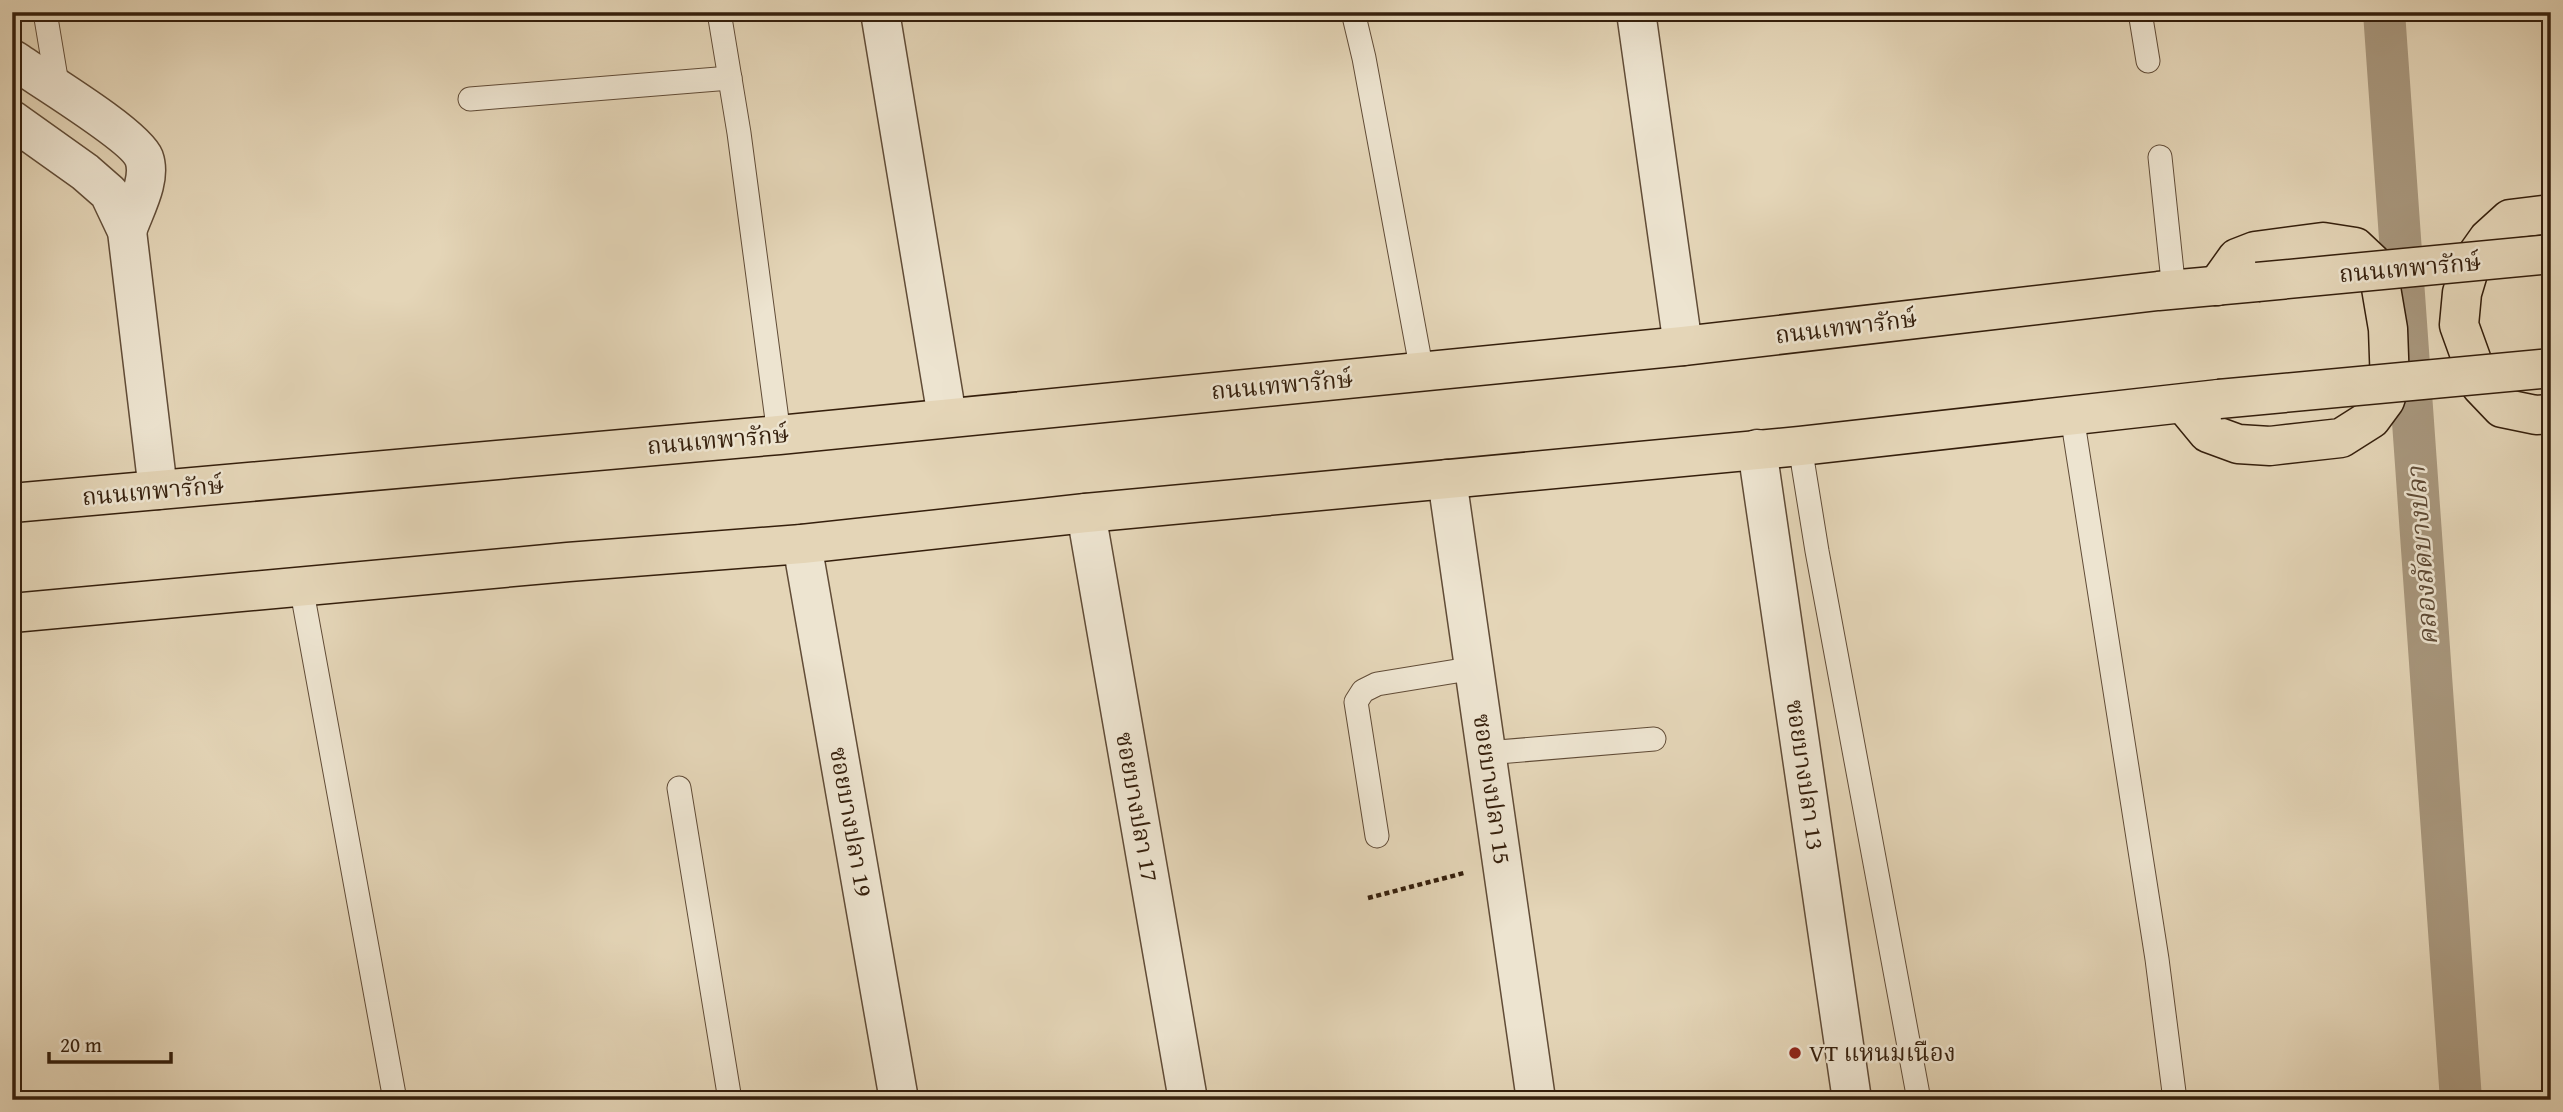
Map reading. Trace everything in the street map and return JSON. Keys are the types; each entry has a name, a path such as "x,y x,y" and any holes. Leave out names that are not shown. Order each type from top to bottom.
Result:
{"main road":[{"path":"2551,214 2510,219 2488,239 2471,263 2462,293 2459,325 2481,386 2502,408 2536,415 2551,414"},
{"path":"2202,402 2208,433 2238,444 2270,446 2341,438 2371,419 2385,400 2390,385 2388,329 2379,276 2372,263 2355,247 2323,242 2255,251 2237,258 2217,286"},
{"name":"ถนนเทพารักษ์","path":"12,503 779,435 1422,372 1683,346 2217,286 2551,254"},
{"path":"12,613 802,544 1086,513 1800,446 2202,402 2551,368"}],"street":[{"path":"880,12 947,417"},
{"path":"1636,12 1683,346"},
{"path":"14,60 128,138 144,158 145,180 127,231"},
{"path":"58,90 21,126 85,172 109,193 127,231 159,490"},
{"name":"ซอยบางปลา 13","path":"1757,449 1852,1100"},
{"name":"ซอยบางปลา 15","path":"1447,479 1536,1100"},
{"name":"ซอยบางปลา 17","path":"1086,513 1188,1100"},
{"name":"ซอยบางปลา 19","path":"802,544 899,1100"}],"lane":[{"path":"45,12 58,90"},
{"path":"719,12 779,435"},
{"path":"1353,12 1367,71 1422,372"},
{"path":"2140,12 2148,61"},
{"path":"470,99 730,78"},
{"path":"2161,157 2174,291"},
{"path":"2072,416 2157,960 2175,1100"},
{"path":"1800,446 1816,551 1919,1100"},
{"path":"301,586 395,1100"},
{"path":"1377,836 1356,702 1363,691 1377,684 1475,668"},
{"path":"1486,753 1654,739"},
{"path":"679,788 730,1100"}],"path":[{"path":"1368,898 1503,864"},
{"path":"12,1086 15,1100"}],"waterway":[{"name":"คลองลัดบางปลา","path":"2384,12 2461,1100"}],"place":[{"name":"VT แหนมเนือง","path":"1795,1053"}]}
